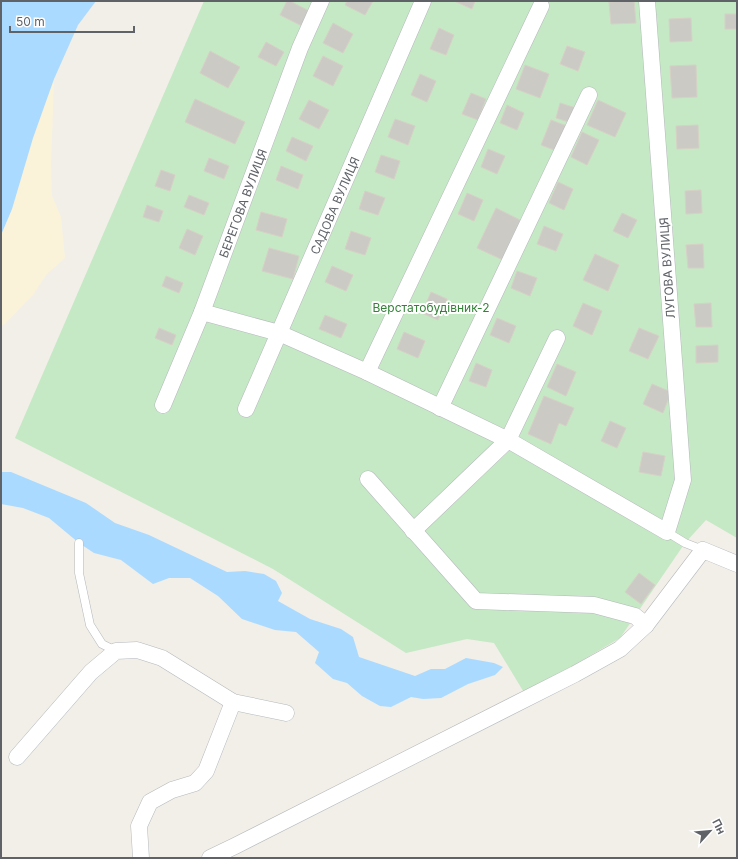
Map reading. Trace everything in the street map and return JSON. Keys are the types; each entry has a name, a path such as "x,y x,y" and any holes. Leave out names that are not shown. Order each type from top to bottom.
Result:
{"street":[{"name":"БЕРЕГОВА ВУЛИЦЯ","path":"163,405 202,312 300,48 321,1"},
{"name":"САДОВА ВУЛИЦЯ","path":"246,409 423,1"},
{"name":"ЛУГОВА ВУЛИЦЯ","path":"647,1 683,480 667,532"},
{"path":"367,372 541,6"},
{"path":"440,408 589,95"},
{"path":"202,312 279,333 367,372 508,440 667,532"},
{"path":"413,531 508,440 557,338"},
{"path":"368,479 476,601 594,605 635,616 646,625"},
{"path":"210,858 237,852 620,649 646,625 703,550 737,564"},
{"path":"17,757 91,672 116,651 137,650 162,658 233,702 286,713"},
{"path":"141,858 139,826 150,802 172,790 195,783 206,771 233,702"}],"lane":[{"path":"667,532 685,543 703,550"},
{"path":"79,543 79,573 90,625 102,644 116,651"}],"green space":[{"name":"Верстатобудівник-2","path":"204,1 737,1 737,538 706,520 685,543 620,638 525,694 494,643 467,639 406,653 273,569 15,438"}],"sand":[{"path":"54,79 51,165 52,196 61,217 65,258 46,275 33,295 5,324 1,326 1,235 12,209 33,138"}],"water":[{"path":"1,1 96,1 78,25 54,79 33,138 12,209 1,235"},
{"path":"1,472 11,472 86,503 115,523 149,535 227,572 245,571 264,574 276,581 282,593 278,601 310,619 341,629 353,637 359,657 415,676 431,669 445,669 466,658 494,663 503,667 495,675 468,684 441,698 423,699 411,697 391,707 380,706 362,696 347,683 333,679 315,663 319,652 296,632 275,630 242,619 218,596 190,578 169,578 153,584 121,560 94,553 79,543 49,518 23,508 1,504"}],"building":[{"path":"287,1 290,1 309,11 302,26 280,15"},
{"path":"347,1 373,1 365,15 345,5"},
{"path":"454,1 475,1 472,9"},
{"path":"634,1 636,23 611,24 609,2"},
{"path":"725,14 737,14 737,29 725,29"},
{"path":"691,18 692,41 670,42 669,19"},
{"path":"333,23 353,34 343,53 323,43"},
{"path":"439,28 454,35 446,55 430,49"},
{"path":"266,42 284,52 276,66 258,57"},
{"path":"567,46 585,52 578,71 560,64"},
{"path":"210,51 240,67 228,88 200,73"},
{"path":"323,56 343,66 333,86 313,76"},
{"path":"525,65 549,74 540,98 516,89"},
{"path":"696,65 697,97 672,98 670,66"},
{"path":"420,74 436,81 427,102 411,95"},
{"path":"471,93 486,99 478,120 462,114"},
{"path":"195,99 245,122 235,144 185,122"},
{"path":"309,100 329,110 319,129 299,119"},
{"path":"598,100 626,113 615,137 587,125"},
{"path":"560,103 576,108 572,123 556,118"},
{"path":"507,105 524,113 517,130 500,123"},
{"path":"395,119 415,126 408,145 388,137"},
{"path":"551,120 567,126 557,151 541,145"},
{"path":"698,125 699,148 677,149 676,126"},
{"path":"582,132 599,140 587,165 571,157"},
{"path":"292,137 313,146 306,161 286,151"},
{"path":"488,149 505,156 497,174 481,167"},
{"path":"381,155 400,161 394,179 375,172"},
{"path":"209,158 229,166 224,179 204,171"},
{"path":"281,166 303,175 298,189 276,180"},
{"path":"161,170 175,175 170,191 155,186"},
{"path":"558,182 573,189 564,210 549,203"},
{"path":"701,190 702,213 686,214 685,191"},
{"path":"365,191 385,198 378,215 359,209"},
{"path":"467,193 483,200 474,221 458,214"},
{"path":"189,195 209,203 204,215 184,207"},
{"path":"147,205 163,211 159,222 143,217"},
{"path":"496,208 522,221 503,260 477,248"},
{"path":"261,212 287,219 282,237 256,230"},
{"path":"622,213 637,220 628,238 613,231"},
{"path":"544,226 563,234 556,251 537,244"},
{"path":"187,229 203,236 195,255 179,248"},
{"path":"351,231 371,238 365,255 345,249"},
{"path":"703,244 704,268 688,268 686,245"},
{"path":"269,248 299,256 293,279 262,271"},
{"path":"595,254 619,265 608,291 583,280"},
{"path":"332,266 353,275 346,291 325,282"},
{"path":"517,271 537,278 530,296 511,288"},
{"path":"166,276 183,283 179,293 162,286"},
{"path":"431,292 447,299 438,320 422,313"},
{"path":"583,303 602,311 592,335 573,326"},
{"path":"711,303 712,327 696,327 694,304"},
{"path":"325,315 347,324 341,338 319,329"},
{"path":"497,318 516,326 509,343 490,335"},
{"path":"159,328 176,335 172,345 155,338"},
{"path":"639,328 659,336 648,359 629,351"},
{"path":"404,332 425,341 418,358 397,349"},
{"path":"718,345 718,362 696,363 696,346"},
{"path":"476,363 492,370 486,387 469,381"},
{"path":"557,364 576,372 566,396 547,387"},
{"path":"652,384 671,392 663,413 643,404"},
{"path":"544,396 574,408 566,426 559,423 551,444 528,434"},
{"path":"610,421 626,428 617,448 601,441"},
{"path":"643,452 665,456 661,476 639,472"},
{"path":"639,573 655,585 641,604 625,592"}]}
